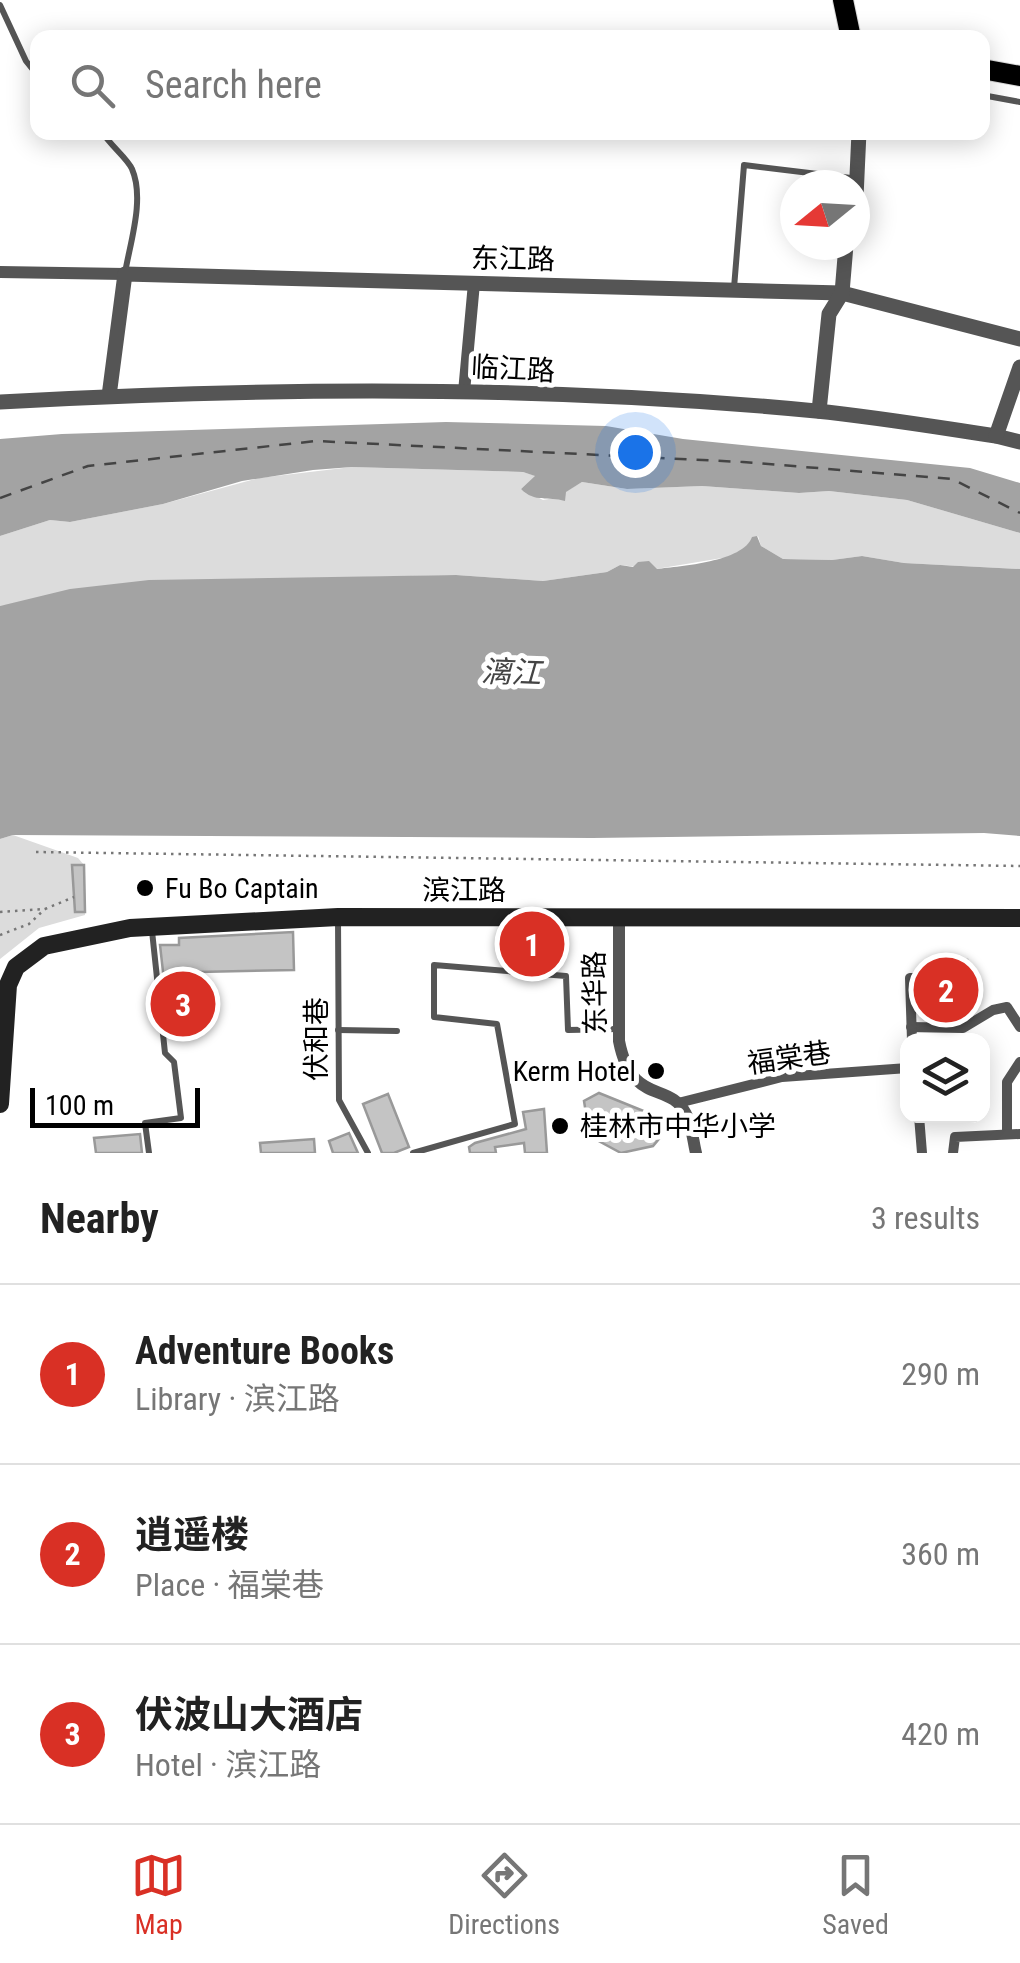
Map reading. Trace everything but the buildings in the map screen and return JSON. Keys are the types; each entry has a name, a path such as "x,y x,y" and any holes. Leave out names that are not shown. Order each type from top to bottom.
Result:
{"main road":[{"path":"843,0 850,30"},
{"path":"857,0 863,30"},
{"path":"990,70 1020,76"},
{"path":"990,82 1020,88"},
{"name":"滨江路","path":"0,1104 8,985 27,956 63,939 152,927 338,917 1020,918"}],"street":[{"path":"851,140 851,170"},
{"path":"857,170 859,140"},
{"path":"846,260 846,294"},
{"path":"818,412 829,314 846,294 852,260"},
{"name":"东江路","path":"0,272 846,294 1020,339"},
{"path":"109,396 125,274"},
{"path":"464,392 474,283"},
{"path":"996,436 1020,366"},
{"name":"临江路","path":"0,402 109,396 464,392 818,412 1020,442"},
{"name":"东华路","path":"619,918 619,1029 623,1059 639,1085 678,1103"},
{"path":"911,1033 910,978 927,978"},
{"path":"910,1027 963,1028 993,1010 1007,1007 1020,1028"},
{"path":"1007,1134 1007,1082 1020,1062"},
{"name":"福棠巷","path":"678,1103 782,1077 900,1069"},
{"path":"678,1103 687,1114 696,1153"},
{"path":"919,1123 922,1153"},
{"path":"953,1153 954,1137 1020,1134"}],"lane":[{"path":"0,5 30,66"},
{"path":"990,96 1020,102"},
{"path":"107,140 132,167 136,191 125,274"},
{"path":"734,289 744,165 780,171"},
{"name":"伏和巷","path":"338,917 339,1100 368,1153"},
{"path":"149,1153 145,1123 182,1118 174,1062 165,1053 152,927"},
{"path":"413,1153 515,1124 497,1024 434,1017 434,966 566,976 568,1030 619,1029"},
{"path":"338,1030 396,1032"}],"path":[{"path":"36,852 1020,866"},
{"path":"0,912 45,909 74,897"},
{"path":"0,935 30,924 45,909"}],"shaded area":[{"path":"352,467 523,472 536,476 521,489 543,500 555,498 582,482 627,489 702,486 799,493 829,491 907,500 1020,533 1020,569 904,563 862,556 783,559 761,546 758,536 734,556 656,569 620,565 607,572 543,581 456,575 270,579 0,606 0,536 50,520 70,522 163,504 259,478"},
{"path":"13,835 78,858 84,865 85,915 39,928 0,959 0,839"}],"water":[{"path":"446,422 606,426 683,439 970,468 1020,483 1020,533 907,500 829,491 799,493 702,486 627,489 582,482 566,492 565,501 526,493 521,489 535,476 523,472 352,467 242,481 163,504 70,522 50,520 0,536 0,439"},
{"name":"漓江","path":"757,536 761,546 783,559 862,556 904,563 1020,569 1020,836 13,835 0,839 0,606 70,589 149,580 456,575 543,581 607,572 620,565 633,567 638,562 649,561 657,569 710,561 737,552"}],"ferry route":[{"path":"0,498 88,466 316,441 743,462 952,479 1020,513"}],"place":[{"name":"Fu Bo Captain","path":"145,888"},
{"name":"Adventure Books","path":"532,944"},
{"name":"逍遥楼","path":"946,990"},
{"name":"伏波山大酒店","path":"183,1004"},
{"name":"Kerm Hotel","path":"656,1071"},
{"name":"桂林市中华小学","path":"560,1126"}]}
